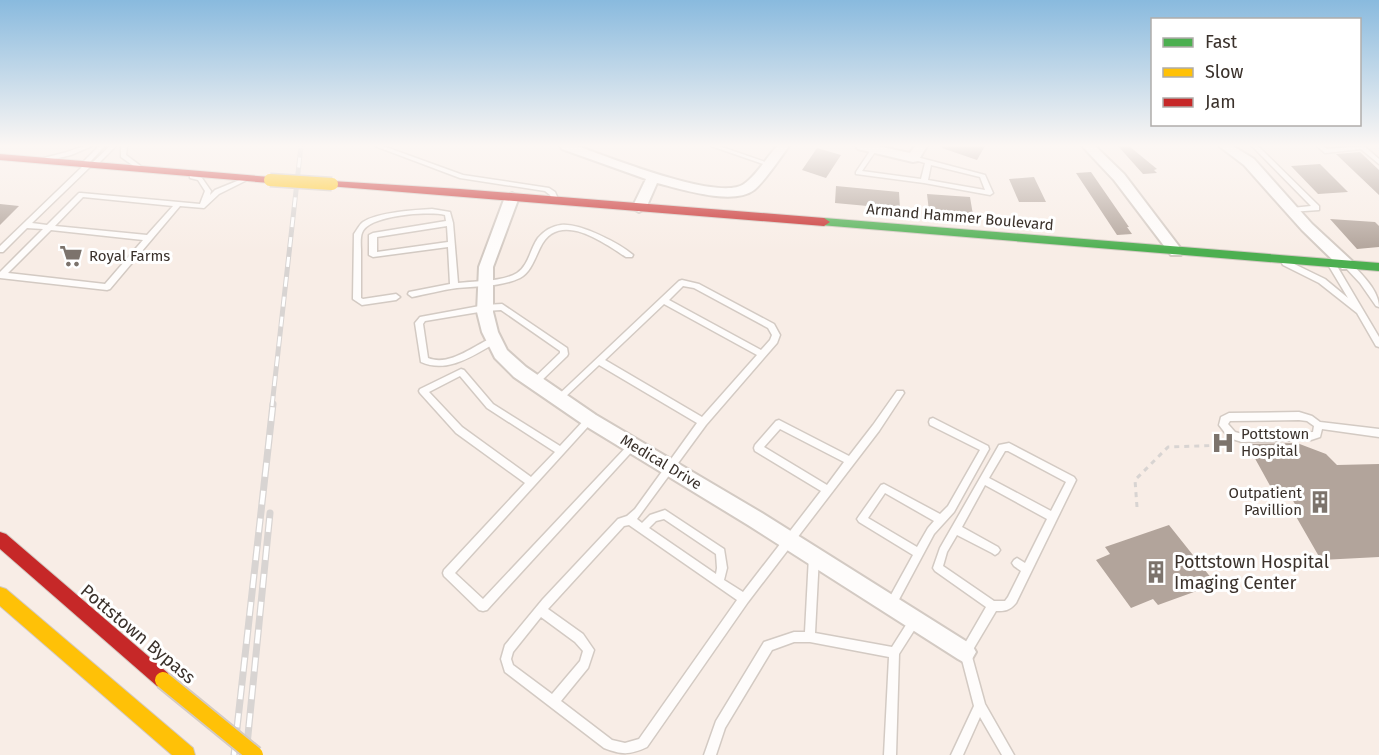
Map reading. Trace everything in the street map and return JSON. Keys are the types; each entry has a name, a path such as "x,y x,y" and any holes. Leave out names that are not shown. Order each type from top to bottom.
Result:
{"main road":[{"name":"Armand Hammer Boulevard","path":"289,181 449,191 1379,267"},
{"name":"Pottstown Bypass","path":"0,539 163,680 255,755"},
{"path":"0,595 186,755"},
{"path":"0,601 80,665"}],"street":[{"path":"639,208 652,181"},
{"path":"672,181 710,192 735,193 748,188 754,181"},
{"path":"1122,181 1176,252"},
{"path":"1266,181 1307,227 1347,265"},
{"name":"Medical Drive","path":"512,197 486,267 485,308 490,332 501,354 520,372 590,420 789,540 965,652"},
{"path":"1307,227 1316,244 1308,262"}],"lane":[{"path":"0,250 71,181"},
{"path":"201,181 208,191 202,206"},
{"path":"1,275 81,195 202,206 217,192 240,181"},
{"path":"492,181 547,189 556,201"},
{"path":"925,181 990,193 985,181"},
{"path":"1290,181 1317,208 1292,210"},
{"path":"1,275 107,286 178,204"},
{"path":"396,297 362,302 357,298 358,234 362,227 375,220 432,211 448,214 454,286"},
{"path":"450,223 373,235 373,255 451,244"},
{"path":"26,225 149,238"},
{"path":"412,294 514,278 526,269 542,237 554,228 588,232 629,255"},
{"path":"1277,259 1322,281 1359,311"},
{"path":"1330,263 1379,344"},
{"path":"1347,265 1363,281 1379,304"},
{"path":"559,398 682,283 689,283 771,326 776,335 774,341 702,422 630,520 621,522 540,610 509,649 506,659 509,668 619,750 631,749 643,743 744,599 876,428 900,393"},
{"path":"663,300 762,354"},
{"path":"494,340 442,365 430,364 424,360 419,322 423,319 502,307 564,350 564,354 535,382"},
{"path":"599,361 702,422"},
{"path":"532,483 459,430 423,392 461,372 490,406 561,451"},
{"path":"1318,425 1317,434 1311,436 1242,438 1232,435 1223,424 1224,420 1229,417 1299,416 1309,418 1318,425 1379,433"},
{"path":"590,420 448,573 483,606 633,446"},
{"path":"891,604 931,531 951,509 985,449 933,422"},
{"path":"827,490 758,448 779,424 850,461"},
{"path":"1009,447 1071,480 1052,517 1012,600 1006,606 993,606 938,568 943,551 1002,448 1009,447"},
{"path":"984,480 1052,517"},
{"path":"919,553 862,519 884,488 942,520"},
{"path":"642,529 653,518 665,514 721,552 722,568 719,582"},
{"path":"630,520 744,599"},
{"path":"956,529 994,550"},
{"path":"810,637 814,556"},
{"path":"1017,563 1027,569"},
{"path":"993,606 965,652 980,706 1008,755"},
{"path":"540,610 579,638 589,650 584,664 553,702"},
{"path":"890,755 894,653 916,621"},
{"path":"710,755 720,725 768,646 794,637 810,637 894,653"},
{"path":"957,755 980,706"}],"path":[{"path":"1137,507 1135,480 1168,447 1233,445"}],"building":[{"path":"1010,181 1036,181 1046,202 1019,202"},
{"path":"1081,181 1097,181 1132,234 1117,235"},
{"path":"1306,181 1337,181 1348,192 1318,194"},
{"path":"1365,181 1379,181 1379,195"},
{"path":"836,186 899,192 900,209 835,203"},
{"path":"927,194 970,197 973,215 929,211"},
{"path":"0,204 19,206 0,225"},
{"path":"1330,219 1375,222 1379,226 1379,247 1357,249"},
{"name":"Outpatient Pavillion","path":"1297,443 1326,454 1337,465 1379,464 1379,557 1321,560 1294,513 1300,513 1287,490 1273,491 1247,444"},
{"name":"Pottstown Hospital Imaging Center","path":"1169,525 1216,584 1158,605 1153,599 1131,608 1096,560 1110,554 1105,547"}],"railway":[{"path":"272,406 297,181"},
{"path":"234,755 273,404"},
{"path":"246,755 270,513"}],"traffic: fast":[{"path":"824,222 1379,267"}],"traffic: slow":[{"path":"289,181 332,184"},
{"path":"0,595 186,755"},
{"path":"163,680 255,755"}],"traffic: jam":[{"path":"332,184 460,192 824,222"},
{"path":"0,539 163,680"}],"place":[{"name":"Royal Farms","path":"71,256"},
{"name":"Pottstown Hospital","path":"1223,443"},
{"name":"Outpatient Pavillion","path":"1320,502"},
{"name":"Pottstown Hospital Imaging Center","path":"1156,572"}]}
